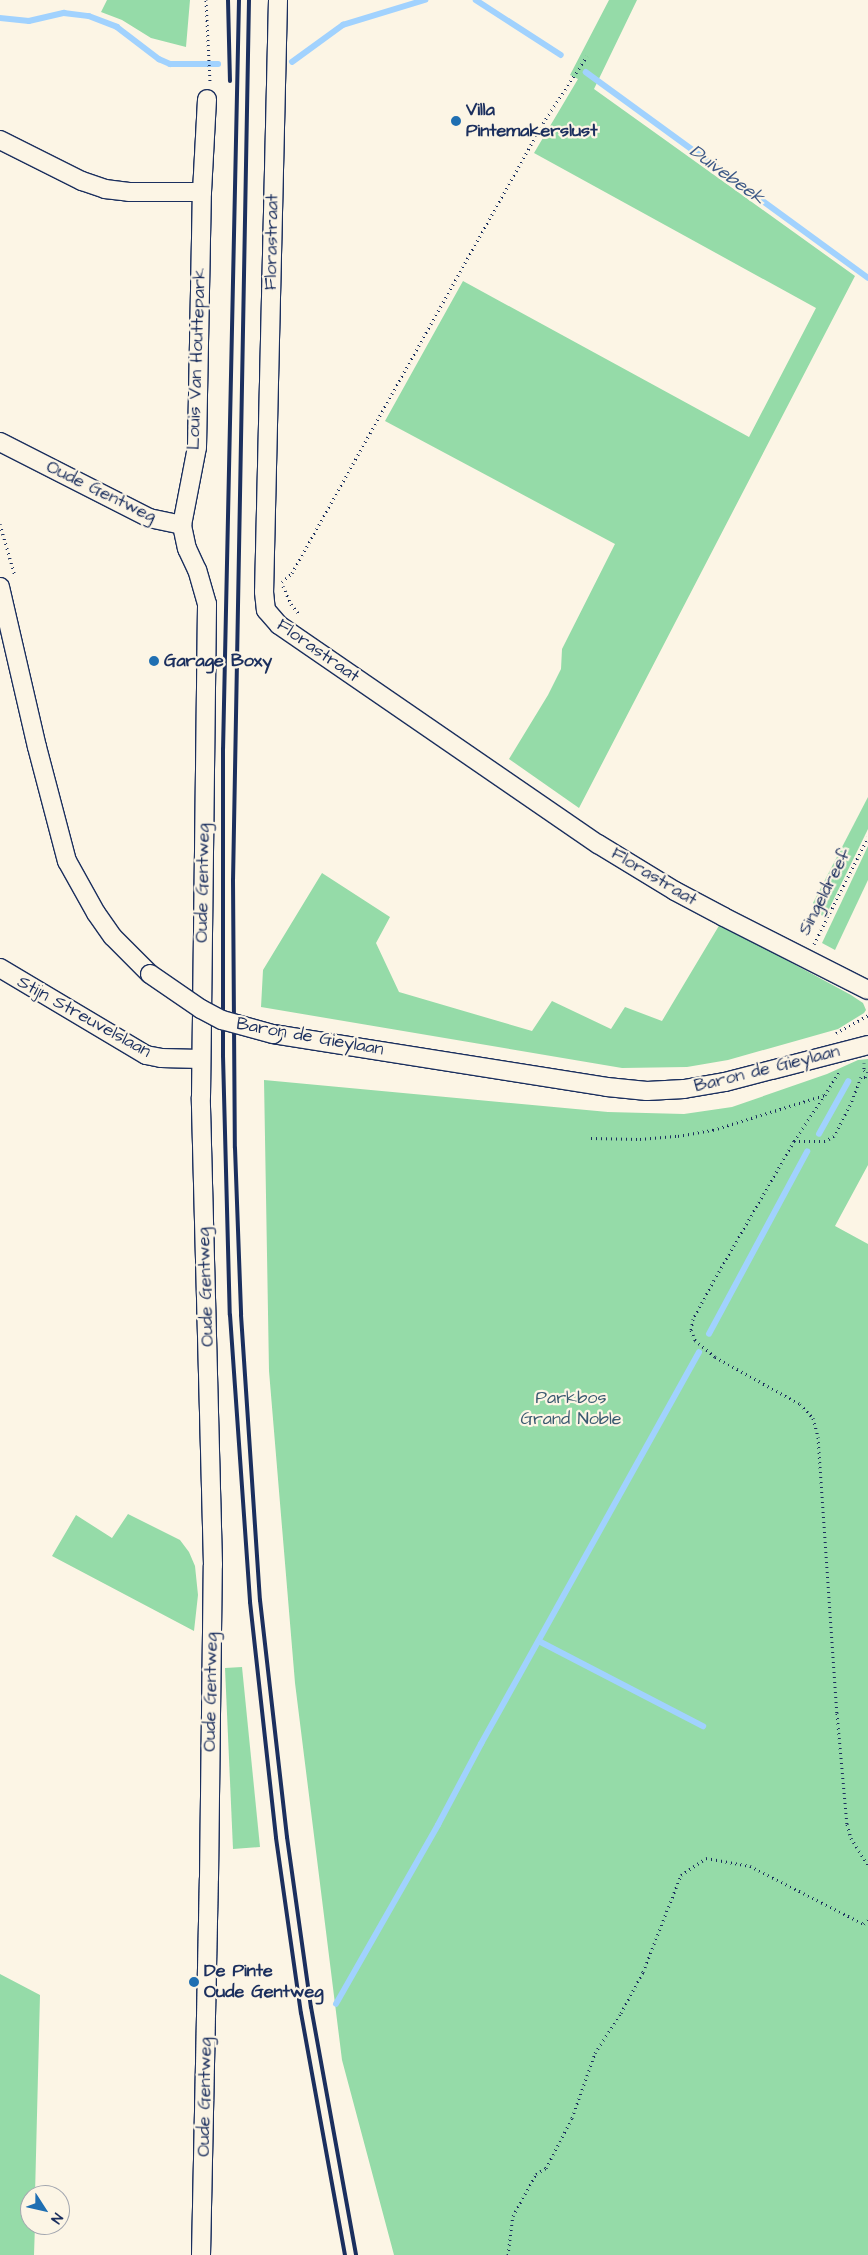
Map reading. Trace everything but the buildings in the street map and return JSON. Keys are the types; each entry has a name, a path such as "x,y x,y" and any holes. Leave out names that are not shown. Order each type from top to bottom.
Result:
{"street":[{"name":"Florastraat","path":"278,0 264,600 266,610 279,625 598,844 683,895 815,951 868,990"},
{"name":"Louis Van Houttepark","path":"182,525 197,447 202,192 207,99"},
{"path":"0,140 82,181 104,188 129,192 202,192"},
{"name":"Oude Gentweg","path":"0,442 149,518 182,525 186,549 197,570 207,604 201,1059 213,1565 201,2255"},
{"name":"Baron de Gieylaan","path":"8,584 37,747 67,862 96,913 113,937 150,974 208,1013 244,1027 273,1034 607,1087 647,1091 684,1089 725,1082 849,1048 868,1045"},
{"name":"Stijn Streuvelslaan","path":"0,968 146,1055 161,1058 201,1059"}],"path":[{"path":"206,0 211,74"},
{"path":"264,600 292,573 543,122 588,56"},
{"path":"0,524 8,584"},
{"path":"278,576 291,604 302,619"},
{"name":"Singeldreef","path":"815,951 868,837"},
{"path":"805,940 815,951"},
{"path":"832,1034 841,1031 868,1015"},
{"path":"849,1048 838,1074 794,1141 714,1280 693,1319 691,1330 695,1340 715,1357 800,1404 814,1418 818,1437 837,1713 847,1824 851,1838 868,1865"},
{"path":"794,1141 825,1141 834,1136 861,1078 868,1072"},
{"path":"591,1138 640,1139 678,1136 712,1130 824,1095"},
{"path":"508,2255 513,2216 536,2174 546,2168 572,2118 595,2053 621,2013 643,1972 681,1875 706,1858 750,1866 864,1924 868,1920"}],"green space":[{"path":"107,0 190,0 186,47 151,38 122,20 101,12"},
{"path":"609,0 637,0 594,89 855,276 579,808 509,759 548,695 561,669 562,649 615,544 385,421 463,281 749,437 816,308 534,153 578,79 570,75"},
{"path":"868,797 868,829 828,911 822,916 813,903"},
{"path":"868,846 868,880 835,950 822,943"},
{"path":"322,873 390,917 376,943 399,992 532,1031 552,1001 611,1029 625,1007 662,1021 720,924 851,995 863,1003 866,1010 838,1029 728,1060 687,1067 622,1068 261,1007 263,970"},
{"name":"Parkbos Grand Noble","path":"868,1059 868,1165 835,1226 868,1244 868,2255 394,2255 342,2060 295,1683 269,1371 264,1080 608,1112 684,1114 732,1107 827,1074 858,1060"},
{"path":"128,1514 180,1540 189,1552 195,1566 198,1595 194,1631 52,1556 76,1515 112,1538"},
{"path":"242,1667 260,1847 233,1849 225,1668"},
{"path":"0,1974 40,1995 35,2185 20,2185 20,2235 35,2235 34,2255 0,2255"}],"waterway":[{"name":"Duivebeek","path":"292,62 343,25 425,0"},
{"name":"Duivebeek","path":"476,0 561,55"},
{"name":"Duivebeek","path":"0,18 29,21 64,13 89,16 117,27 159,59 170,64 218,64"},
{"name":"Duivebeek","path":"586,72 868,278"},
{"path":"819,1134 848,1082"},
{"path":"709,1334 807,1152"},
{"path":"336,2004 438,1825 481,1744 699,1353"},
{"path":"539,1641 703,1726"}],"railway":[{"path":"228,0 230,81"},
{"path":"239,0 223,749 223,1056 230,1315 250,1602 276,1838 301,2013 345,2255"},
{"path":"249,0 233,880 235,1148 241,1315 260,1600 287,1837 311,2007 356,2255"}],"place":[{"name":"Villa Pintemakerslust","path":"456,121"},
{"name":"Garage Boxy","path":"154,661"},
{"name":"De Pinte Oude Gentweg","path":"194,1982"}]}
